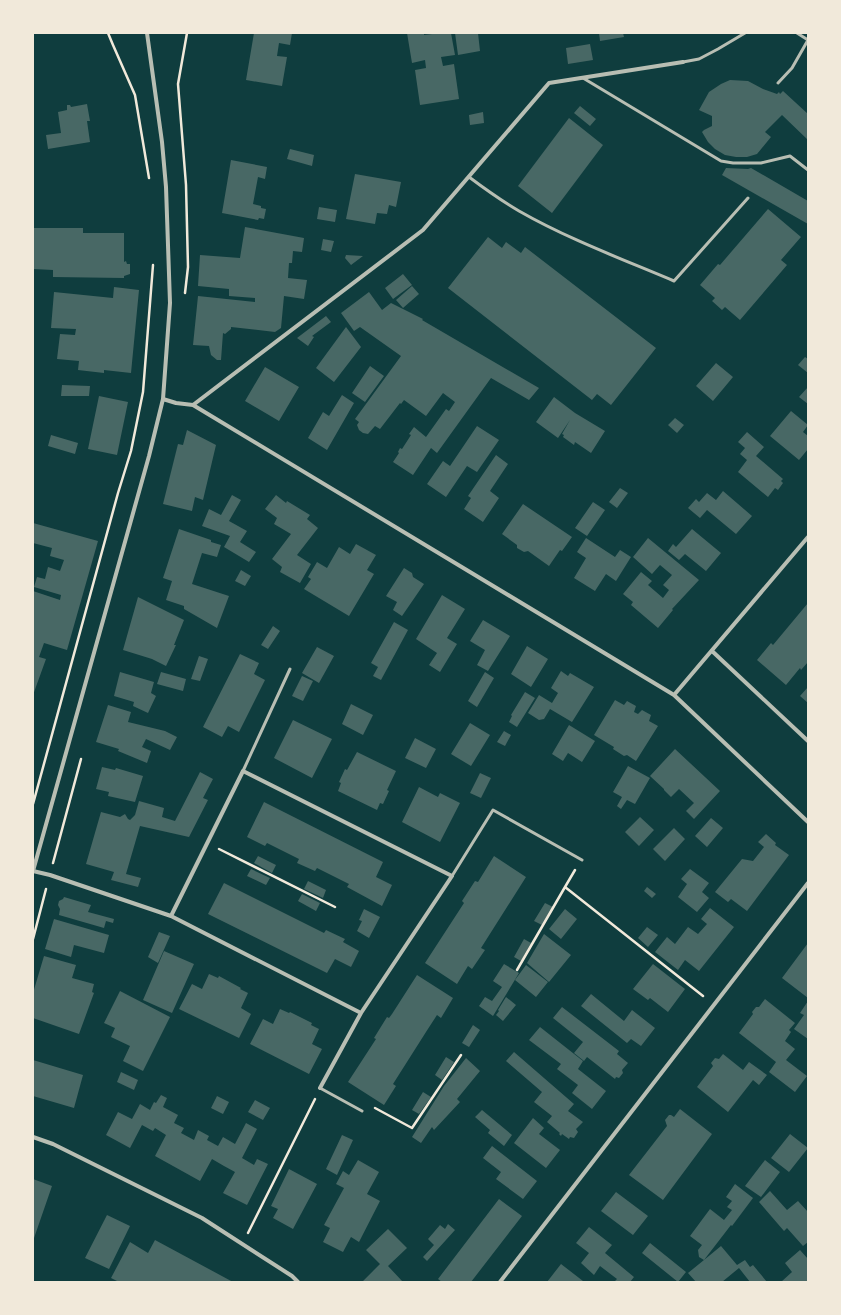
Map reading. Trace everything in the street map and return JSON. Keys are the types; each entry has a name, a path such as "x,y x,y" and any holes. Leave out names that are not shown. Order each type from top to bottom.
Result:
{"street":[{"path":"147,33 162,142 166,187 170,303 163,399 149,456 33,871 50,875 171,916 361,1013"},
{"path":"193,405 423,230 549,84 683,62"},
{"path":"163,399 193,405 674,695 808,822"},
{"path":"674,695 808,537"},
{"path":"712,651 808,741"},
{"path":"171,916 243,771 452,876 361,1013 320,1088"},
{"path":"500,1282 808,883"},
{"path":"33,1137 53,1144 202,1218 292,1276 298,1282"}],"lane":[{"path":"683,62 699,59 745,33"},
{"path":"778,83 792,68 808,40 797,33"},
{"path":"583,78 721,162 761,163 790,156 808,170"},
{"path":"469,177 493,195 520,212 559,232 674,281 748,198"},
{"path":"243,771 290,669"},
{"path":"452,876 493,810 582,860"},
{"path":"320,1088 362,1111"}],"path":[{"path":"108,33 135,95 150,181"},
{"path":"185,297 188,267 186,185 178,84 187,33"},
{"path":"33,804 118,493 131,451 143,392 153,259"},
{"path":"207,843 335,907"},
{"path":"517,970 582,860"},
{"path":"565,887 714,1005"},
{"path":"362,1111 369,1105 412,1128 461,1055"},
{"path":"243,1244 320,1088"}],"building":[{"path":"254,33 292,33 290,45 279,43 277,56 287,57 282,86 246,80"},
{"path":"407,33 424,33 424,35 451,33 455,55 441,57 443,66 454,64 459,99 420,105 415,70 426,68 425,60 412,63"},
{"path":"455,33 478,33 480,51 458,55"},
{"path":"599,33 623,33 624,37 600,41"},
{"path":"590,44 593,60 568,64 566,48"},
{"path":"730,80 748,81 777,94 779,92 780,94 783,91 808,114 808,140 782,115 765,132 771,137 757,154 747,157 736,157 725,155 715,149 708,142 702,132 712,126 712,116 699,110 709,92"},
{"path":"87,104 90,121 87,121 90,142 48,149 46,135 61,133 58,112 67,110 67,105 70,105 71,107"},
{"path":"580,106 596,119 590,126 574,113"},
{"path":"483,112 484,123 470,125 469,115"},
{"path":"569,118 603,145 552,213 518,186"},
{"path":"290,149 314,155 312,166 287,159"},
{"path":"231,160 267,167 265,179 258,177 253,204 266,209 264,219 259,218 258,220 222,213"},
{"path":"726,168 751,168 808,201 808,224 722,175"},
{"path":"355,174 401,182 396,207 389,205 387,214 377,213 375,224 346,219"},
{"path":"319,207 337,210 335,222 317,219"},
{"path":"768,209 801,237 781,260 787,265 740,320 725,307 722,310 712,301 715,298 700,285 718,264 720,265"},
{"path":"245,227 304,238 302,252 293,251 292,263 289,263 288,278 307,280 304,299 284,296 281,328 275,332 231,327 231,329 225,334 223,333 221,360 217,360 211,355 209,346 193,345 198,296 255,302 255,298 229,296 229,289 198,286 200,255 240,258"},
{"path":"33,228 83,228 83,233 124,233 124,262 126,261 127,264 130,264 130,274 124,276 124,278 53,277 53,270 33,269"},
{"path":"488,237 502,248 506,242 521,253 525,247 656,348 611,405 597,394 592,400 448,288"},
{"path":"323,239 334,241 331,252 321,250"},
{"path":"346,255 363,256 351,265 345,258"},
{"path":"403,274 412,285 393,299 385,288"},
{"path":"412,286 419,294 403,308 396,300"},
{"path":"114,287 139,290 131,373 104,370 104,373 78,370 79,361 57,359 60,334 75,335 76,329 51,328 54,292 113,298"},
{"path":"369,292 382,310 391,303 423,319 422,320 539,388 529,400 491,378 437,453 431,448 413,475 393,462 399,453 400,448 402,449 414,427 426,437 446,409 449,411 455,402 443,393 426,416 404,400 380,429 375,426 368,434 359,430 357,425 359,422 355,419 401,356 360,327 354,331 341,313"},
{"path":"326,316 331,322 312,336 314,337 308,346 297,338"},
{"path":"346,327 361,347 334,382 316,368"},
{"path":"805,357 808,359 808,373 798,365"},
{"path":"716,363 733,377 713,401 696,386"},
{"path":"370,366 384,376 365,402 352,393"},
{"path":"265,367 299,387 279,421 245,401"},
{"path":"62,385 90,386 89,396 61,396"},
{"path":"808,387 808,404 799,397"},
{"path":"342,395 354,403 327,450 308,438 323,412 329,416"},
{"path":"99,396 128,402 117,455 88,449"},
{"path":"554,397 575,413 605,431 591,453 575,442 574,445 563,437 564,435 562,434 570,420 558,438 536,422"},
{"path":"791,411 808,425 803,432 808,436 808,449 799,460 770,436"},
{"path":"675,418 684,425 677,433 668,425"},
{"path":"477,426 499,440 477,472 467,466 446,497 427,484 443,461 450,466"},
{"path":"187,430 216,445 203,500 195,497 192,511 163,504 178,444 183,445"},
{"path":"747,432 764,447 756,456 783,479 781,481 783,483 778,490 775,488 768,497 738,472 747,460 740,454 745,448 738,442"},
{"path":"51,435 78,443 75,454 48,446"},
{"path":"496,455 508,464 490,491 499,498 483,522 464,509 471,498 468,496"},
{"path":"620,488 628,493 617,508 609,502"},
{"path":"723,491 752,516 736,534 707,510 700,518 688,508 696,499 699,502 707,493 716,500"},
{"path":"232,495 241,500 229,521 247,531 240,542 256,552 249,562 224,547 230,536 202,526 209,509 221,515"},
{"path":"276,495 286,503 287,501 310,515 307,519 318,528 297,555 311,564 300,583 280,572 282,567 272,559 291,534 274,524 277,518 265,509"},
{"path":"593,502 605,510 587,536 575,528"},
{"path":"523,504 572,537 562,551 560,550 549,566 528,551 524,552 517,548 517,545 502,534"},
{"path":"33,523 98,541 67,650 44,643 39,657 46,659 33,695 33,591 60,600 61,595 34,587 37,577 45,579 48,567 60,571 64,560 50,556 52,548 33,543"},
{"path":"179,529 221,545 217,557 202,553 192,584 229,596 217,628 184,609 184,606 166,600 172,581 163,578"},
{"path":"692,529 721,553 706,571 685,554 679,560 668,551 673,544 676,547"},
{"path":"586,538 615,557 620,550 631,557 616,581 606,574 595,591 574,578 586,558 577,552"},
{"path":"648,538 699,580 672,609 673,610 658,628 631,605 633,602 623,594 641,572 652,581 648,585 663,598 669,590 663,585 672,575 660,565 652,574 633,557"},
{"path":"356,544 376,555 367,570 374,574 349,616 304,589 311,579 308,577 317,562 327,568 339,547 350,554"},
{"path":"404,568 412,573 413,577 424,584 402,616 393,610 397,602 386,596"},
{"path":"241,570 251,576 245,586 235,581"},
{"path":"442,595 465,609 447,638 457,644 440,672 429,665 437,653 416,639"},
{"path":"138,597 184,620 174,645 176,645 166,666 152,659 123,650"},
{"path":"808,603 808,662 801,670 800,668 786,685 757,660 771,643 773,645"},
{"path":"483,620 510,636 488,671 477,665 485,650 470,641"},
{"path":"394,622 408,630 381,680 373,676 378,667 371,663"},
{"path":"273,626 280,631 268,649 261,645"},
{"path":"527,646 548,659 531,687 511,674"},
{"path":"317,647 334,656 319,683 302,673"},
{"path":"240,654 259,663 254,674 265,680 239,732 228,726 222,737 203,727"},
{"path":"199,656 208,659 200,681 191,679"},
{"path":"561,671 568,676 570,673 594,687 572,722 550,709 544,719 539,720 528,713 539,695 552,703 558,693 551,688"},
{"path":"120,672 154,682 151,693 156,696 148,713 133,706 134,702 114,696"},
{"path":"161,672 186,679 183,691 157,684"},
{"path":"485,672 494,678 477,707 468,701"},
{"path":"302,676 313,681 303,701 292,696"},
{"path":"808,687 808,703 800,696"},
{"path":"525,692 535,698 517,727 509,722 512,716 511,715"},
{"path":"615,700 624,705 627,701 636,706 634,712 638,714 642,710 651,715 649,721 658,726 636,761 627,755 624,756 613,749 614,747 594,735"},
{"path":"351,704 373,715 363,735 342,724"},
{"path":"108,705 131,712 128,722 165,731 177,737 170,750 146,739 142,747 151,751 147,763 118,751 119,749 96,742"},
{"path":"293,720 332,739 312,778 274,758"},
{"path":"470,723 490,735 471,766 451,754"},
{"path":"569,725 595,741 582,762 568,753 563,761 552,754"},
{"path":"504,731 511,735 505,746 497,742"},
{"path":"415,738 436,749 426,768 405,758"},
{"path":"675,749 720,791 694,819 686,811 694,803 679,789 671,797 650,776"},
{"path":"357,752 396,771 387,790 389,791 383,804 380,803 377,810 338,791 341,783 339,782 345,769 347,770"},
{"path":"628,766 650,778 635,804 627,800 621,809 617,806 622,797 613,792"},
{"path":"102,767 115,770 116,768 143,776 135,802 108,796 109,792 96,789"},
{"path":"200,772 213,779 203,798 208,800 189,837 140,826 126,874 141,878 138,887 111,880 114,872 86,864 101,812 120,817 125,814 130,820 135,815 139,801 164,808 162,817 175,821"},
{"path":"480,773 491,778 481,798 470,793"},
{"path":"419,787 438,797 440,793 460,803 440,842 402,822"},
{"path":"264,802 383,862 376,877 392,885 382,906 347,887 349,884 317,868 315,871 297,863 299,859 267,843 265,846 247,837"},
{"path":"640,817 654,830 639,846 625,832"},
{"path":"711,818 723,828 707,847 695,836"},
{"path":"674,828 685,839 665,861 653,849"},
{"path":"766,834 776,843 775,845 789,855 747,911 731,899 728,902 715,892 742,859 753,861 764,847 758,842"},
{"path":"258,856 276,865 272,873 254,863"},
{"path":"494,856 526,877 481,948 485,950 472,969 468,966 457,984 425,963 464,903 462,901 475,881 478,882"},
{"path":"251,869 270,878 266,885 247,876"},
{"path":"690,869 709,883 702,892 709,898 697,912 678,897 687,884 681,879"},
{"path":"308,881 326,890 323,898 304,889"},
{"path":"224,883 324,933 326,930 345,939 343,942 359,951 351,967 335,959 327,973 208,914"},
{"path":"647,887 656,894 652,898 644,891"},
{"path":"302,894 320,903 316,911 298,901"},
{"path":"64,897 91,905 88,912 114,919 113,923 106,921 104,928 59,915 59,901"},
{"path":"545,903 553,907 542,925 534,921"},
{"path":"710,908 734,927 699,971 685,960 678,970 655,952 667,937 675,944 688,927 698,934 707,924 701,919"},
{"path":"364,909 380,917 369,938 357,931 362,921 359,920"},
{"path":"565,909 577,919 561,939 549,929"},
{"path":"54,919 109,935 104,953 74,945 71,957 45,949"},
{"path":"647,927 658,935 648,947 638,938"},
{"path":"159,932 170,936 158,963 148,957"},
{"path":"544,934 571,955 549,982 527,963"},
{"path":"524,939 531,943 521,961 514,957"},
{"path":"808,943 808,998 782,978"},
{"path":"164,951 194,964 172,1013 143,1000"},
{"path":"44,956 76,965 72,978 94,984 92,992 94,993 79,1034 33,1018 33,993"},
{"path":"504,964 519,973 493,1016 479,1006 485,997 492,1001 502,987 493,981"},
{"path":"653,964 685,989 668,1012 650,998 648,1000 633,989"},
{"path":"526,965 548,982 536,997 515,980"},
{"path":"209,974 218,978 219,976 248,993 241,1008 251,1014 239,1038 179,1009 192,984 202,989"},
{"path":"417,975 453,998 441,1018 437,1015 426,1032 393,1084 396,1086 384,1105 348,1082 376,1039 374,1038 387,1017 389,1018 392,1014"},
{"path":"120,991 170,1017 143,1071 123,1061 130,1046 111,1037 115,1028 104,1023"},
{"path":"591,994 624,1021 632,1010 655,1028 641,1046 631,1039 627,1043 581,1006"},
{"path":"506,997 516,1005 503,1021 496,1015"},
{"path":"765,999 795,1023 789,1030 791,1032 785,1041 795,1049 786,1060 807,1076 795,1092 769,1072 776,1062 739,1033 753,1014 752,1012 756,1007 759,1007"},
{"path":"808,1001 808,1039 794,1029 804,1015 800,1013"},
{"path":"562,1007 619,1051 617,1054 628,1063 622,1070 623,1073 619,1078 616,1077 615,1079 587,1057 584,1061 574,1053 583,1042 553,1018"},
{"path":"280,1009 289,1013 290,1012 312,1023 311,1025 319,1029 312,1044 322,1049 309,1074 250,1044 263,1019 273,1024"},
{"path":"473,1025 480,1030 469,1047 462,1043"},
{"path":"540,1027 583,1061 578,1069 606,1091 592,1109 572,1093 578,1085 557,1069 561,1064 529,1040"},
{"path":"514,1052 574,1104 568,1111 583,1122 576,1129 578,1132 574,1138 570,1137 569,1139 562,1134 561,1136 559,1134 560,1133 547,1122 552,1116 534,1102 542,1092 506,1061"},
{"path":"723,1054 743,1070 749,1062 767,1075 759,1085 753,1080 728,1112 697,1087 713,1066 711,1063 715,1058 719,1059"},
{"path":"446,1057 454,1062 442,1080 435,1075"},
{"path":"466,1058 480,1071 457,1099 460,1102 434,1130 432,1127 421,1143 412,1137 444,1086"},
{"path":"33,1060 83,1075 74,1108 33,1096"},
{"path":"121,1072 138,1080 134,1090 117,1082"},
{"path":"423,1092 431,1097 419,1114 412,1110"},
{"path":"161,1095 167,1098 163,1107 178,1115 174,1123 184,1128 181,1133 194,1140 198,1130 209,1136 207,1140 218,1146 223,1137 235,1144 246,1123 257,1129 242,1158 254,1165 257,1159 268,1164 247,1205 223,1193 235,1172 212,1159 200,1181 155,1156 166,1135 155,1128 153,1131 142,1125 130,1148 106,1135 118,1112 132,1119 140,1104 150,1110 154,1102 156,1103"},
{"path":"217,1096 229,1102 223,1114 211,1108"},
{"path":"255,1100 270,1108 263,1120 248,1112"},
{"path":"680,1109 712,1134 663,1200 629,1175 667,1126 665,1120 669,1115 674,1117"},
{"path":"482,1110 512,1135 504,1146 488,1133 490,1130 475,1117"},
{"path":"533,1118 544,1128 539,1134 560,1150 546,1168 514,1143"},
{"path":"790,1134 808,1148 789,1172 771,1158"},
{"path":"342,1135 353,1140 337,1175 326,1169"},
{"path":"492,1146 537,1181 523,1199 496,1179 501,1172 483,1158"},
{"path":"358,1160 379,1172 367,1194 380,1201 359,1242 351,1237 343,1252 323,1242 330,1228 324,1225 344,1188 336,1184 343,1171 349,1175"},
{"path":"765,1160 780,1172 761,1197 745,1186"},
{"path":"289,1169 317,1184 293,1229 273,1218 278,1209 271,1206"},
{"path":"33,1179 52,1186 33,1241"},
{"path":"735,1184 753,1198 704,1260 699,1257 698,1250 702,1245 690,1236 710,1209 724,1220 732,1210 727,1207 732,1201 726,1197"},
{"path":"770,1191 787,1210 798,1201 808,1212 808,1242 803,1246 787,1228 784,1231 759,1202"},
{"path":"616,1192 648,1216 633,1235 601,1211"},
{"path":"499,1199 522,1216 471,1282 442,1282 438,1279"},
{"path":"107,1215 130,1226 109,1269 85,1258"},
{"path":"448,1224 455,1230 427,1261 423,1257 434,1245 428,1239 440,1225 445,1229"},
{"path":"589,1227 612,1245 605,1253 634,1277 630,1282 614,1282 617,1279 600,1266 594,1275 581,1263 589,1253 576,1243"},
{"path":"388,1229 407,1248 388,1266 403,1282 362,1282 380,1264 366,1250"},
{"path":"155,1240 233,1282 119,1282 111,1278 130,1242 148,1253"},
{"path":"650,1243 686,1272 678,1282 642,1253"},
{"path":"721,1246 737,1265 745,1260 750,1267 753,1265 767,1282 750,1282 739,1268 722,1282 696,1282 688,1273"},
{"path":"800,1250 808,1259 808,1282 781,1282 792,1272 785,1263"},
{"path":"561,1264 583,1281 547,1282"}]}
